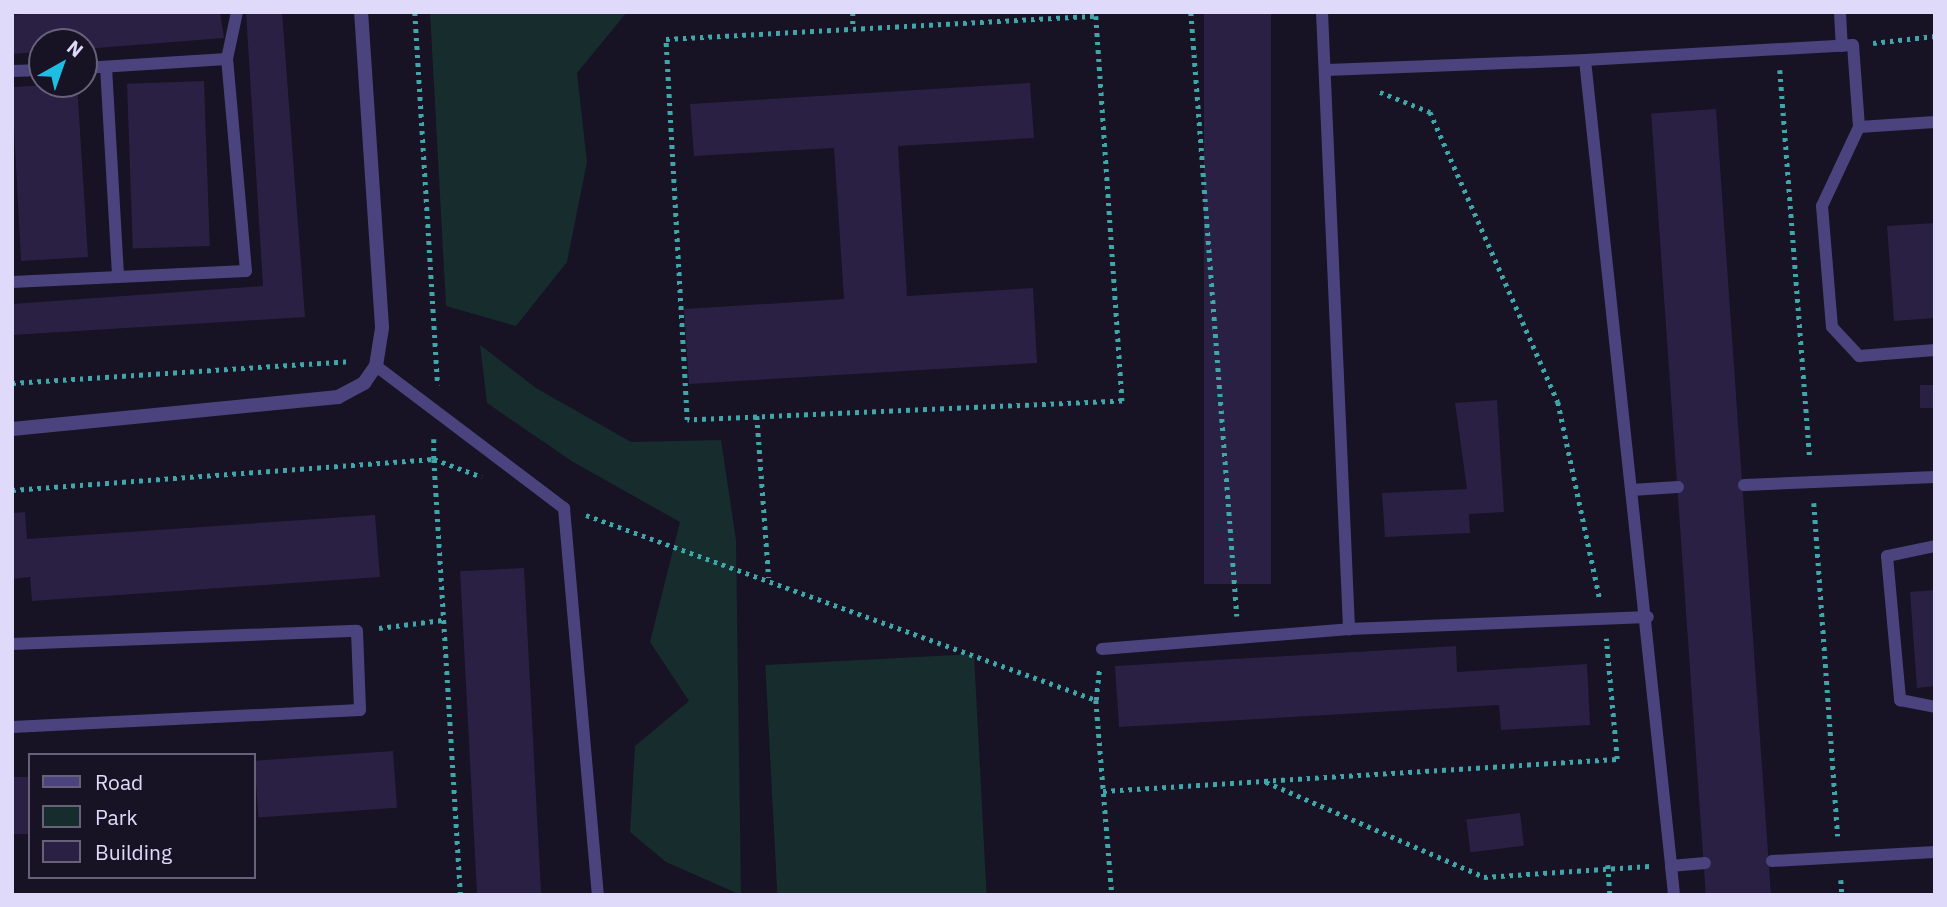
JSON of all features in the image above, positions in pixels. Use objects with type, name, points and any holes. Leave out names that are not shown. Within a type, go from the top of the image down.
[{"type":"street","points":[[12,429],[338,397],[363,383],[376,366],[382,327],[362,12]]},
{"type":"lane","points":[[12,282],[246,271],[227,59],[237,12]]},
{"type":"lane","points":[[1322,12],[1327,70],[1349,629]]},
{"type":"lane","points":[[1840,12],[1848,45],[1859,127],[1822,206],[1832,327],[1859,356],[1935,349]]},
{"type":"lane","points":[[1327,70],[1585,60],[1848,45]]},
{"type":"lane","points":[[98,67],[227,59]]},
{"type":"lane","points":[[1585,60],[1631,490],[1648,617],[1674,895]]},
{"type":"lane","points":[[106,67],[118,276]]},
{"type":"lane","points":[[1859,127],[1935,122]]},
{"type":"lane","points":[[376,366],[564,508],[598,895]]},
{"type":"lane","points":[[1744,485],[1935,477]]},
{"type":"lane","points":[[1631,490],[1678,487]]},
{"type":"lane","points":[[1935,546],[1887,556],[1900,700],[1935,706]]},
{"type":"lane","points":[[1102,649],[1349,629],[1648,617]]},
{"type":"lane","points":[[12,644],[357,631],[360,710],[12,727]]},
{"type":"lane","points":[[1772,860],[1935,852]]},
{"type":"lane","points":[[1671,866],[1705,863]]},
{"type":"path","points":[[415,12],[440,376],[434,410],[434,459],[461,895]]},
{"type":"path","points":[[853,12],[853,29]]},
{"type":"path","points":[[1191,12],[1238,638]]},
{"type":"path","points":[[1096,16],[1122,401],[687,420],[666,39],[853,29],[1096,16]]},
{"type":"path","points":[[1848,45],[1935,36]]},
{"type":"path","points":[[1103,791],[1617,759],[1604,617],[1558,402],[1430,112],[1366,86]]},
{"type":"path","points":[[12,383],[352,361],[376,366]]},
{"type":"path","points":[[427,374],[440,376]]},
{"type":"path","points":[[757,416],[769,578]]},
{"type":"path","points":[[12,491],[434,459],[486,478]]},
{"type":"path","points":[[564,508],[769,578],[1096,699],[1112,895]]},
{"type":"path","points":[[357,631],[443,620]]},
{"type":"path","points":[[1265,781],[1485,877],[1608,865],[1671,866]]},
{"type":"path","points":[[1608,865],[1611,895]]},
{"type":"green space","points":[[430,12],[627,12],[577,73],[587,162],[567,262],[516,326],[446,306]]},
{"type":"green space","points":[[480,345],[536,388],[631,442],[721,440],[736,540],[741,895],[666,862],[630,832],[635,746],[689,701],[650,642],[680,522],[573,462],[487,403]]},
{"type":"green space","points":[[974,654],[987,895],[777,895],[765,665]]},
{"type":"building","points":[[45,12],[220,12],[224,38],[98,48],[98,28],[28,28],[28,53],[12,54],[12,15]]},
{"type":"building","points":[[246,12],[282,12],[305,317],[12,335],[12,304],[263,286]]},
{"type":"building","points":[[1204,12],[1271,12],[1271,584],[1204,584]]},
{"type":"building","points":[[204,81],[210,246],[133,249],[127,84]]},
{"type":"building","points":[[1030,83],[1034,138],[898,146],[907,296],[1033,288],[1037,363],[689,384],[684,309],[844,299],[834,148],[694,156],[690,104]]},
{"type":"building","points":[[28,86],[28,98],[78,98],[88,257],[21,261],[12,87]]},
{"type":"building","points":[[1716,109],[1771,895],[1706,895],[1651,114]]},
{"type":"building","points":[[1935,223],[1935,318],[1894,321],[1887,226]]},
{"type":"building","points":[[1920,385],[1935,385],[1935,408],[1920,408]]},
{"type":"building","points":[[1497,400],[1504,512],[1469,514],[1470,533],[1385,537],[1382,493],[1467,489],[1455,403]]},
{"type":"building","points":[[25,512],[27,539],[375,515],[380,577],[32,601],[30,577],[12,579],[12,513]]},
{"type":"building","points":[[524,568],[541,895],[477,895],[460,571]]},
{"type":"building","points":[[1935,590],[1935,686],[1917,688],[1910,592]]},
{"type":"building","points":[[1456,646],[1457,672],[1587,664],[1590,725],[1501,730],[1499,705],[1119,727],[1115,666]]},
{"type":"building","points":[[393,751],[397,808],[258,818],[256,761]]},
{"type":"building","points":[[12,777],[28,777],[28,834],[12,834]]},
{"type":"building","points":[[1520,813],[1524,846],[1470,852],[1466,820]]}]
